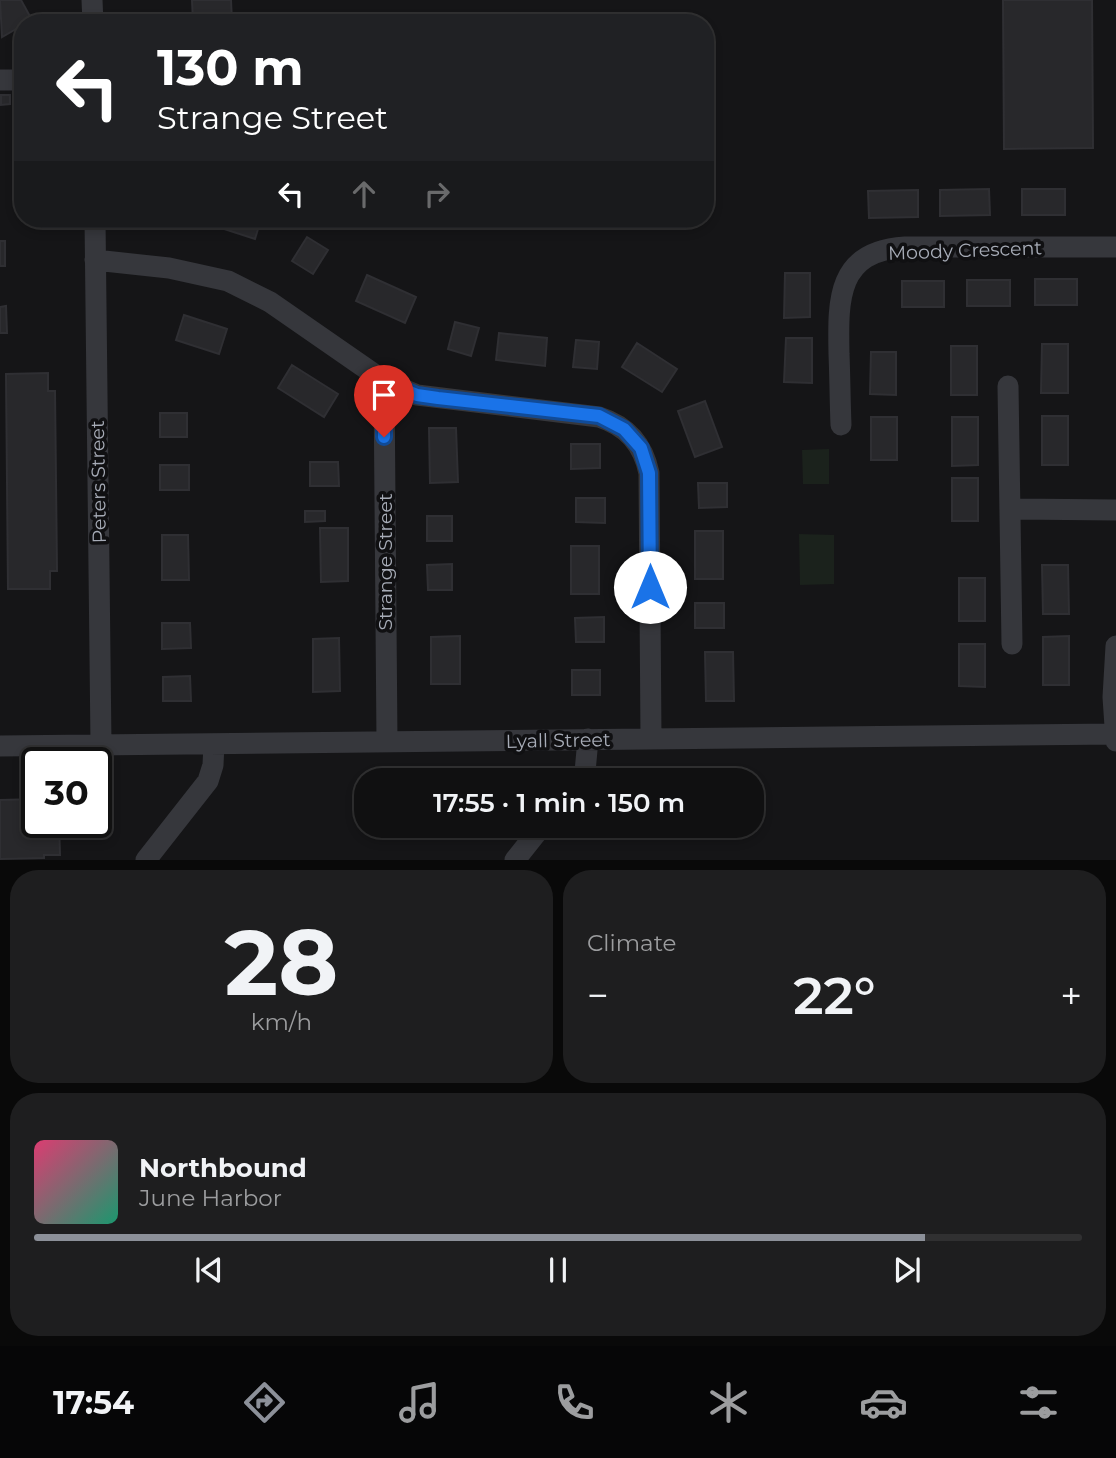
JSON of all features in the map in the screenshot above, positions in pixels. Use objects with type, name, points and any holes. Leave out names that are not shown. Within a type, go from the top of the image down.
[{"type":"street","name":"Peters Street","points":[[95,228],[101,744]]},
{"type":"street","name":"Moody Crescent","points":[[841,425],[838,303],[846,280],[872,255],[882,250],[905,247],[1116,247]]},
{"type":"street","points":[[95,260],[170,268],[228,281],[270,302],[384,381],[417,395],[599,416],[612,421],[634,438],[646,460],[650,486],[651,739]]},
{"type":"street","name":"Strange Street","points":[[384,381],[387,742]]},
{"type":"street","points":[[1008,386],[1012,644]]},
{"type":"street","points":[[1011,509],[1116,510]]},
{"type":"street","points":[[1116,646],[1113,697],[1116,741]]},
{"type":"street","name":"Lyall Street","points":[[0,746],[1116,734]]},
{"type":"street","points":[[585,768],[588,739]]},
{"type":"street","points":[[145,859],[208,781],[213,765],[214,744]]},
{"type":"street","points":[[515,859],[532,838]]},
{"type":"shaded area","points":[[829,449],[829,484],[803,484],[802,450]]},
{"type":"shaded area","points":[[799,534],[834,535],[834,584],[800,585]]},
{"type":"building","points":[[0,0],[21,0],[29,14],[14,14],[14,30],[2,37]]},
{"type":"building","points":[[192,0],[231,0],[232,14],[193,14]]},
{"type":"building","points":[[1003,0],[1092,0],[1093,148],[1004,149]]},
{"type":"building","points":[[1,95],[10,95],[10,104],[1,105]]},
{"type":"building","points":[[989,189],[990,215],[940,216],[940,190]]},
{"type":"building","points":[[1022,189],[1065,189],[1065,215],[1022,215]]},
{"type":"building","points":[[918,190],[918,217],[869,218],[868,191]]},
{"type":"building","points":[[221,228],[258,228],[255,239]]},
{"type":"building","points":[[307,237],[328,250],[313,274],[292,261]]},
{"type":"building","points":[[0,241],[5,241],[5,266],[0,266]]},
{"type":"building","points":[[785,273],[810,273],[810,317],[784,318]]},
{"type":"building","points":[[367,275],[416,297],[405,323],[356,301]]},
{"type":"building","points":[[1035,279],[1077,279],[1077,305],[1035,305]]},
{"type":"building","points":[[967,280],[1010,280],[1010,306],[967,306]]},
{"type":"building","points":[[902,281],[944,281],[944,307],[902,307]]},
{"type":"building","points":[[6,306],[7,333],[0,333],[0,307]]},
{"type":"building","points":[[184,315],[227,329],[219,354],[176,340]]},
{"type":"building","points":[[455,322],[479,328],[471,356],[448,349]]},
{"type":"building","points":[[499,333],[547,338],[545,366],[496,360]]},
{"type":"building","points":[[786,338],[812,338],[812,383],[784,382]]},
{"type":"building","points":[[576,340],[599,342],[597,369],[573,367]]},
{"type":"building","points":[[637,343],[677,369],[662,392],[622,367]]},
{"type":"building","points":[[1042,344],[1068,344],[1068,393],[1041,393]]},
{"type":"building","points":[[951,346],[977,346],[977,395],[951,395]]},
{"type":"building","points":[[871,352],[896,352],[896,395],[870,394]]},
{"type":"building","points":[[292,365],[338,394],[324,417],[278,388]]},
{"type":"building","points":[[48,373],[48,391],[55,391],[57,571],[50,571],[50,589],[8,589],[6,374]]},
{"type":"building","points":[[705,401],[722,447],[695,457],[678,411]]},
{"type":"building","points":[[160,413],[187,413],[187,437],[160,437]]},
{"type":"building","points":[[1042,416],[1068,416],[1068,465],[1042,465]]},
{"type":"building","points":[[871,417],[897,417],[897,460],[871,460]]},
{"type":"building","points":[[952,417],[978,417],[978,465],[952,466]]},
{"type":"building","points":[[429,428],[456,428],[458,482],[430,483]]},
{"type":"building","points":[[571,444],[600,444],[600,468],[571,469]]},
{"type":"building","points":[[310,462],[338,462],[339,486],[310,486]]},
{"type":"building","points":[[160,465],[189,465],[189,490],[160,490]]},
{"type":"building","points":[[952,478],[978,478],[978,521],[952,521]]},
{"type":"building","points":[[698,483],[727,483],[727,507],[699,508]]},
{"type":"building","points":[[576,498],[605,498],[605,523],[576,522]]},
{"type":"building","points":[[305,511],[325,511],[325,521],[305,522]]},
{"type":"building","points":[[427,516],[452,516],[452,541],[427,541]]},
{"type":"building","points":[[320,528],[348,528],[348,581],[321,582]]},
{"type":"building","points":[[695,531],[723,531],[723,579],[695,579]]},
{"type":"building","points":[[162,535],[188,535],[189,580],[162,580]]},
{"type":"building","points":[[571,546],[599,546],[599,594],[571,594]]},
{"type":"building","points":[[452,564],[452,590],[428,590],[427,565]]},
{"type":"building","points":[[1042,565],[1068,565],[1069,614],[1043,614]]},
{"type":"building","points":[[959,578],[985,578],[985,621],[959,621]]},
{"type":"building","points":[[695,603],[724,603],[724,628],[695,628]]},
{"type":"building","points":[[604,617],[604,642],[576,642],[575,618]]},
{"type":"building","points":[[162,623],[190,623],[191,648],[162,649]]},
{"type":"building","points":[[460,636],[460,684],[431,684],[431,637]]},
{"type":"building","points":[[1069,636],[1069,685],[1043,685],[1043,637]]},
{"type":"building","points":[[339,638],[340,691],[313,692],[313,639]]},
{"type":"building","points":[[959,644],[985,644],[985,687],[959,686]]},
{"type":"building","points":[[705,652],[733,652],[734,701],[706,701]]},
{"type":"building","points":[[572,670],[600,670],[600,695],[572,695]]},
{"type":"building","points":[[190,676],[191,701],[163,701],[163,677]]},
{"type":"building","points":[[21,799],[21,838],[59,838],[60,855],[0,859],[0,800]]},
{"type":"route","points":[[384,437],[384,381],[417,395],[585,414],[612,421],[634,438],[641,448],[649,473],[650,587]]}]
